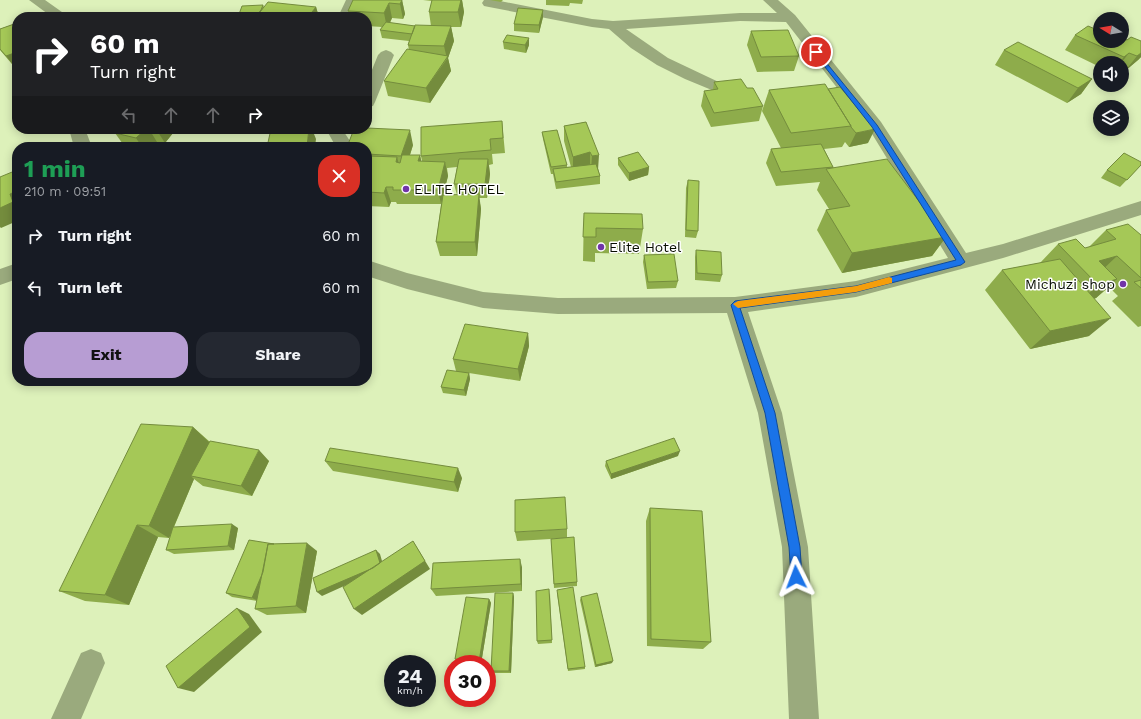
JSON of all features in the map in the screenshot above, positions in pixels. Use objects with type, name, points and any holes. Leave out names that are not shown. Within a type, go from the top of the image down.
[{"type":"street","points":[[36,0],[54,12]]},
{"type":"street","points":[[347,12],[353,0]]},
{"type":"street","points":[[770,0],[790,18],[875,126],[961,262]]},
{"type":"street","points":[[490,3],[592,23],[613,25],[740,17],[790,18]]},
{"type":"street","points":[[613,25],[645,50],[692,77],[718,88]]},
{"type":"street","points":[[372,90],[386,55]]},
{"type":"street","points":[[339,134],[348,142]]},
{"type":"street","points":[[372,270],[407,281],[483,300],[558,306],[735,305],[856,289],[1010,249],[1141,208]]},
{"type":"street","points":[[0,277],[12,273]]},
{"type":"street","points":[[735,305],[770,413],[795,547],[804,719]]},
{"type":"street","points":[[66,719],[91,663]]},
{"type":"building","points":[[353,0],[402,0],[400,4],[389,3],[384,13],[348,11]]},
{"type":"building","points":[[432,0],[461,0],[458,12],[429,12]]},
{"type":"building","points":[[268,2],[316,7],[312,12],[260,12]]},
{"type":"building","points":[[263,5],[259,12],[240,12],[242,6]]},
{"type":"building","points":[[518,8],[543,10],[539,25],[514,24]]},
{"type":"building","points":[[386,22],[415,26],[412,34],[380,30]]},
{"type":"building","points":[[12,25],[12,54],[6,56],[0,49],[0,29]]},
{"type":"building","points":[[415,25],[451,26],[444,46],[408,45]]},
{"type":"building","points":[[1088,26],[1093,28],[1093,43],[1075,35]]},
{"type":"building","points":[[788,30],[799,56],[761,57],[751,31]]},
{"type":"building","points":[[507,35],[529,38],[525,45],[503,42]]},
{"type":"building","points":[[1131,37],[1141,41],[1141,53],[1137,56],[1129,53],[1125,56],[1122,56],[1104,48],[1129,48],[1129,38]]},
{"type":"building","points":[[1018,42],[1092,79],[1078,88],[1004,50]]},
{"type":"building","points":[[407,49],[448,56],[426,88],[384,81]]},
{"type":"building","points":[[741,79],[747,88],[753,88],[763,106],[714,113],[704,91],[718,89],[714,82]]},
{"type":"building","points":[[825,84],[851,126],[791,133],[769,90]]},
{"type":"building","points":[[840,87],[875,129],[856,133],[851,127],[828,89]]},
{"type":"building","points":[[502,121],[503,138],[490,139],[491,150],[421,156],[421,127]]},
{"type":"building","points":[[586,122],[599,155],[592,156],[590,152],[573,157],[564,126]]},
{"type":"building","points":[[372,128],[410,130],[401,156],[372,154],[372,142],[349,142],[352,134],[372,134]]},
{"type":"building","points":[[557,130],[567,165],[551,167],[542,132]]},
{"type":"building","points":[[119,134],[140,134],[136,138]]},
{"type":"building","points":[[270,134],[308,134],[307,142],[268,142]]},
{"type":"building","points":[[821,144],[833,167],[781,172],[771,149]]},
{"type":"building","points":[[638,152],[649,167],[629,173],[618,158]]},
{"type":"building","points":[[1124,153],[1141,162],[1141,165],[1127,180],[1107,170]]},
{"type":"building","points":[[402,155],[420,155],[418,161],[445,162],[438,190],[393,190],[393,187],[386,187],[384,193],[372,192],[372,156],[397,157],[396,162],[400,163]]},
{"type":"building","points":[[459,159],[488,159],[485,184],[454,184]]},
{"type":"building","points":[[887,159],[946,237],[852,253],[826,210],[850,206],[826,169]]},
{"type":"building","points":[[596,164],[600,176],[556,182],[553,169]]},
{"type":"building","points":[[12,172],[12,193],[10,194],[12,202],[0,208],[0,177]]},
{"type":"building","points":[[688,180],[699,181],[698,231],[686,230]]},
{"type":"building","points":[[479,194],[475,242],[436,242],[443,195]]},
{"type":"building","points":[[584,213],[642,214],[643,229],[596,228],[596,237],[583,237]]},
{"type":"building","points":[[1128,224],[1141,235],[1141,278],[1117,256],[1099,261],[1117,279],[1098,285],[1058,244],[1076,239],[1085,248],[1116,239],[1106,230]]},
{"type":"building","points":[[696,250],[721,252],[722,275],[697,273]]},
{"type":"building","points":[[674,254],[678,281],[648,282],[644,255]]},
{"type":"building","points":[[1060,259],[1111,318],[1050,331],[1002,270]]},
{"type":"building","points":[[1141,280],[1141,288],[1134,282]]},
{"type":"building","points":[[465,324],[528,333],[518,369],[453,359]]},
{"type":"building","points":[[447,370],[469,373],[464,390],[441,387]]},
{"type":"building","points":[[141,424],[193,427],[149,526],[137,525],[105,595],[59,591]]},
{"type":"building","points":[[674,438],[680,451],[611,474],[606,461]]},
{"type":"building","points":[[210,441],[259,450],[241,486],[191,476]]},
{"type":"building","points":[[330,448],[458,468],[454,482],[325,461]]},
{"type":"building","points":[[565,497],[567,529],[515,532],[515,500]]},
{"type":"building","points":[[650,508],[702,511],[711,642],[651,639]]},
{"type":"building","points":[[232,524],[228,546],[166,550],[173,527]]},
{"type":"building","points":[[574,537],[577,582],[554,584],[551,539]]},
{"type":"building","points":[[249,540],[274,544],[268,544],[263,572],[252,598],[226,593]]},
{"type":"building","points":[[413,541],[425,561],[354,609],[343,587]]},
{"type":"building","points":[[307,543],[296,606],[255,609],[268,544]]},
{"type":"building","points":[[376,550],[380,563],[373,568],[317,592],[313,578]]},
{"type":"building","points":[[520,559],[521,584],[431,589],[433,563]]},
{"type":"building","points":[[573,587],[585,667],[568,669],[557,590]]},
{"type":"building","points":[[549,589],[552,640],[537,641],[536,591]]},
{"type":"building","points":[[495,593],[513,593],[509,671],[496,671],[496,655],[492,655]]},
{"type":"building","points":[[597,593],[613,661],[596,665],[581,597]]},
{"type":"building","points":[[466,597],[489,599],[480,655],[456,655]]},
{"type":"building","points":[[237,608],[250,627],[178,688],[166,666]]},
{"type":"slow traffic","points":[[738,304],[856,289],[889,280]]},
{"type":"place","name":"ELITE HOTEL","points":[[406,189]]},
{"type":"place","name":"Elite Hotel","points":[[601,247]]},
{"type":"place","name":"Michuzi shop","points":[[1123,284]]},
{"type":"route","points":[[796,577],[795,547],[770,413],[735,305],[856,289],[961,262],[875,126],[816,52]]}]
